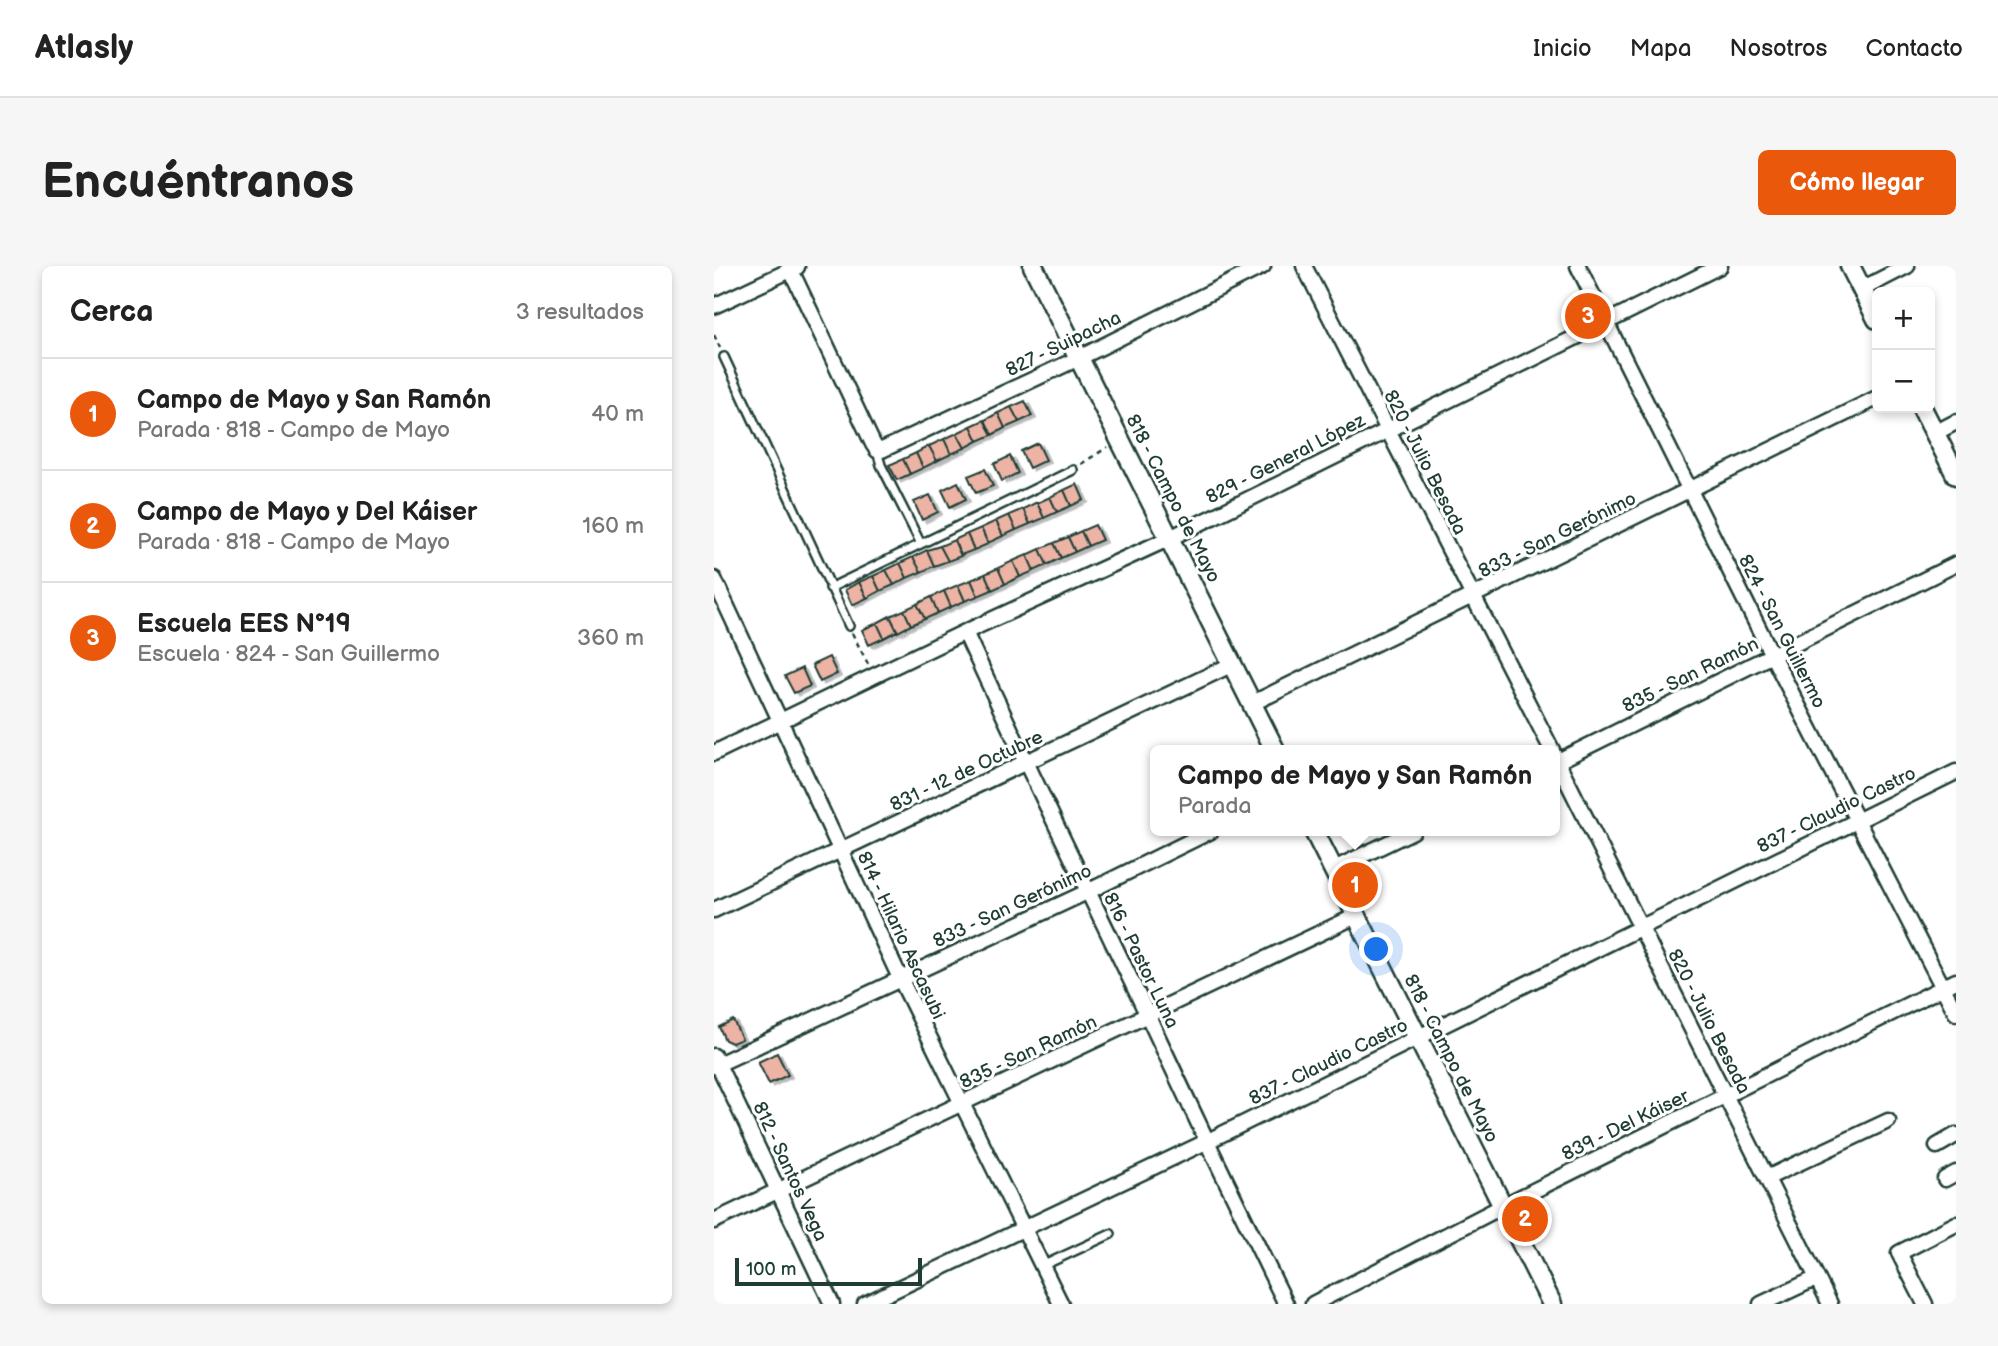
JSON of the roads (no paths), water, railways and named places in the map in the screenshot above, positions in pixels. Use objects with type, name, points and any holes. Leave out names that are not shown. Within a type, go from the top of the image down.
[{"type":"street","name":"818 - Campo de Mayo","points":[[1033,266],[1273,745]]},
{"type":"street","name":"827 - Suipacha","points":[[877,450],[1079,358],[1263,266]]},
{"type":"street","name":"820 - Julio Besada","points":[[1304,266],[1549,745]]},
{"type":"street","name":"824 - San Guillermo","points":[[1578,266],[1858,821],[1950,984],[1956,1013]]},
{"type":"street","name":"829 - General López","points":[[714,753],[965,632],[1170,538],[1720,266]]},
{"type":"street","points":[[1850,266],[1872,309]]},
{"type":"street","points":[[1862,289],[1907,266]]},
{"type":"street","points":[[714,306],[793,267],[877,450]]},
{"type":"street","name":"833 - San Gerónimo","points":[[1253,703],[1872,400]]},
{"type":"street","points":[[1925,413],[1956,475]]},
{"type":"street","points":[[1935,433],[1956,422]]},
{"type":"street","name":"835 - San Ramón","points":[[1560,755],[1772,655],[1956,564]]},
{"type":"street","name":"814 - Hilario Ascasubi","points":[[714,579],[900,978],[1061,1304]]},
{"type":"street","name":"816 - Pastor Luna","points":[[965,632],[1025,764],[1286,1304]]},
{"type":"street","name":"831 - 12 de Octubre","points":[[714,910],[1233,664]]},
{"type":"street","name":"820 - Julio Besada","points":[[1560,767],[1830,1304]]},
{"type":"street","name":"837 - Claudio Castro","points":[[865,1304],[1206,1142],[1956,772]]},
{"type":"street","name":"833 - San Gerónimo","points":[[715,1062],[1087,892],[1201,836]]},
{"type":"street","name":"818 - Campo de Mayo","points":[[1317,836],[1552,1304]]},
{"type":"street","points":[[1334,869],[1403,836]]},
{"type":"street","name":"835 - San Ramón","points":[[714,1221],[1358,915]]},
{"type":"street","name":"839 - Del Káiser","points":[[1312,1304],[1950,984]]},
{"type":"street","name":"812 - Santos Vega","points":[[715,1062],[832,1304]]},
{"type":"street","points":[[1767,1178],[1888,1121]]},
{"type":"street","points":[[1937,1146],[1956,1135]]},
{"type":"street","points":[[1925,1304],[1899,1253],[1956,1224]]},
{"type":"street","points":[[1761,1304],[1817,1278]]},
{"type":"lane","points":[[724,357],[849,626]]},
{"type":"lane","points":[[877,450],[881,465],[920,542]]},
{"type":"lane","points":[[830,588],[1073,470]]},
{"type":"lane","points":[[1042,1266],[1111,1234]]},
{"type":"place","name":"Escuela EES N°19","points":[[1588,316]]},
{"type":"place","name":"Campo de Mayo y San Ramón","points":[[1355,885]]},
{"type":"place","name":"Campo de Mayo y Del Káiser","points":[[1525,1219]]}]
